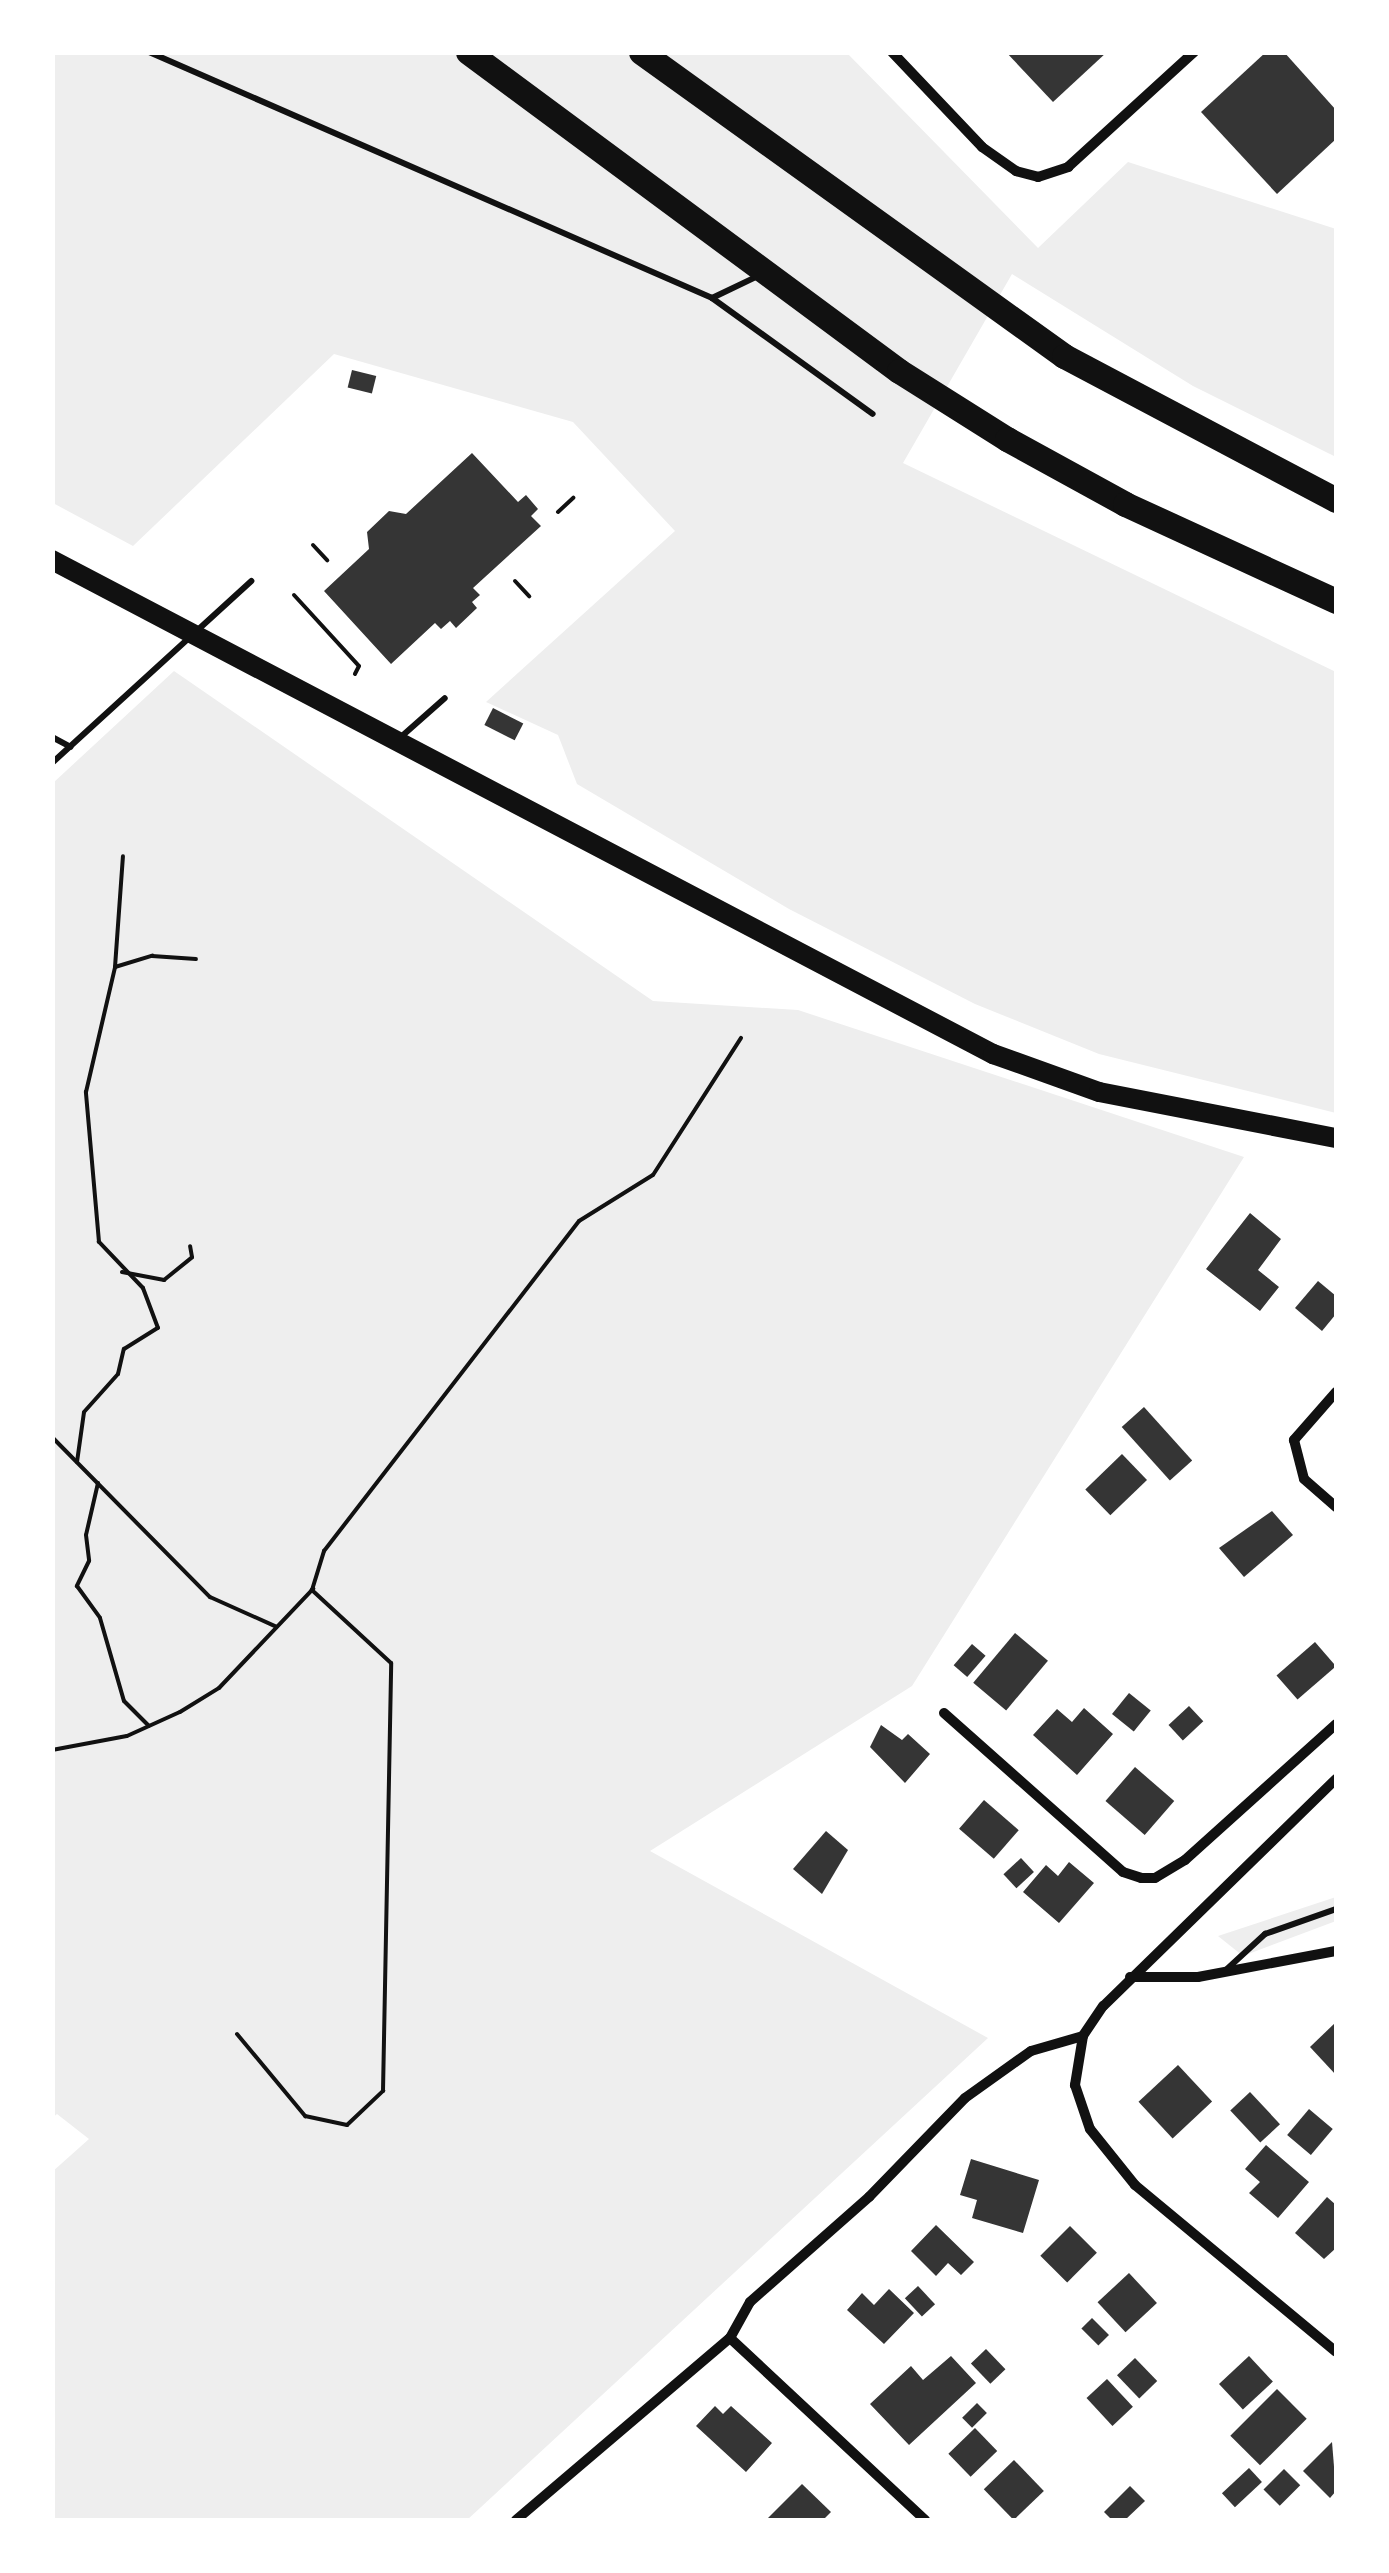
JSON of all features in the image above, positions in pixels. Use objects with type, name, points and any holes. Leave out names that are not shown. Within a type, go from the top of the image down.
[{"type":"highway","points":[[468,52],[900,371],[1007,439],[1125,504],[1336,601]]},
{"type":"highway","points":[[641,52],[1064,356],[1336,500]]},
{"type":"main road","points":[[52,560],[993,1054],[1099,1092],[1336,1138]]},
{"type":"street","points":[[892,52],[982,147],[1016,171],[1038,177],[1068,167],[1194,52]]},
{"type":"street","points":[[1336,1392],[1302,1426],[1294,1453],[1304,1480],[1336,1507]]},
{"type":"street","points":[[944,1714],[1123,1872],[1155,1878],[1185,1860],[1336,1724]]},
{"type":"street","points":[[1336,1779],[1130,1977],[1083,2036],[1075,2085],[1102,2148],[1135,2185],[1336,2352]]},
{"type":"street","points":[[1130,1977],[1158,1981],[1336,1951]]},
{"type":"street","points":[[516,2520],[730,2338],[750,2302],[868,2197],[965,2098],[1031,2050],[1083,2036]]},
{"type":"street","points":[[730,2338],[926,2520]]},
{"type":"lane","points":[[149,52],[712,298],[872,414]]},
{"type":"lane","points":[[712,298],[765,272]]},
{"type":"lane","points":[[52,763],[252,580]]},
{"type":"lane","points":[[397,740],[445,698]]},
{"type":"lane","points":[[52,737],[71,746]]},
{"type":"lane","points":[[1226,1971],[1265,1934],[1336,1910]]},
{"type":"path","points":[[558,512],[573,498]]},
{"type":"path","points":[[313,544],[327,560]]},
{"type":"path","points":[[515,581],[529,596]]},
{"type":"path","points":[[294,595],[360,666],[355,674]]},
{"type":"path","points":[[77,1462],[84,1412],[118,1374],[124,1349],[158,1328],[143,1288],[122,1272],[100,1242],[86,1092],[115,966],[123,856]]},
{"type":"path","points":[[115,966],[152,956],[196,958]]},
{"type":"path","points":[[52,1750],[148,1726],[218,1688],[278,1627],[313,1589],[324,1551],[433,1404],[580,1221],[653,1175],[741,1038]]},
{"type":"path","points":[[122,1272],[164,1280],[192,1256],[190,1246]]},
{"type":"path","points":[[52,1437],[210,1597],[278,1627]]},
{"type":"path","points":[[98,1483],[86,1536],[89,1561],[77,1586],[100,1618],[124,1701],[148,1726]]},
{"type":"path","points":[[237,2034],[304,2116],[346,2125],[383,2091],[391,1663],[313,1589]]},
{"type":"shaded area","points":[[52,53],[847,53],[1038,248],[1128,162],[1336,229],[1336,457],[1193,386],[1012,274],[903,463],[1336,672],[1336,1113],[1099,1054],[975,1004],[789,909],[577,784],[558,735],[486,702],[675,531],[573,422],[334,354],[133,546],[53,503]]},
{"type":"shaded area","points":[[174,671],[653,1001],[798,1010],[1244,1157],[912,1686],[650,1851],[988,2038],[467,2520],[53,2520],[52,2172],[89,2139],[57,2114],[52,2118],[53,783]]},
{"type":"shaded area","points":[[1336,1897],[1336,1921],[1243,1956],[1218,1936]]},
{"type":"building","points":[[1006,52],[1107,52],[1053,102]]},
{"type":"building","points":[[1266,52],[1284,52],[1336,110],[1336,139],[1277,194],[1201,112]]},
{"type":"building","points":[[352,370],[376,376],[372,394],[348,387]]},
{"type":"building","points":[[472,453],[518,502],[526,495],[538,509],[531,516],[541,526],[473,588],[480,595],[472,602],[477,608],[456,628],[450,621],[441,629],[435,623],[391,664],[324,591],[369,549],[367,532],[389,511],[406,514]]},
{"type":"building","points":[[493,708],[523,723],[515,740],[484,725]]},
{"type":"building","points":[[1250,1213],[1281,1239],[1258,1270],[1279,1287],[1260,1311],[1206,1269]]},
{"type":"building","points":[[1318,1281],[1336,1296],[1336,1314],[1322,1331],[1295,1308]]},
{"type":"building","points":[[1144,1407],[1192,1461],[1170,1481],[1122,1427]]},
{"type":"building","points":[[1122,1454],[1147,1480],[1110,1515],[1085,1489]]},
{"type":"building","points":[[1272,1511],[1293,1535],[1244,1577],[1219,1548]]},
{"type":"building","points":[[1015,1633],[1048,1661],[1006,1710],[973,1683]]},
{"type":"building","points":[[1315,1642],[1336,1666],[1298,1700],[1277,1675]]},
{"type":"building","points":[[972,1644],[986,1656],[967,1677],[954,1665]]},
{"type":"building","points":[[1129,1693],[1151,1711],[1134,1732],[1112,1714]]},
{"type":"building","points":[[1189,1706],[1203,1721],[1183,1740],[1169,1725]]},
{"type":"building","points":[[1084,1708],[1113,1734],[1077,1775],[1033,1735],[1057,1709],[1072,1722]]},
{"type":"building","points":[[881,1725],[902,1740],[908,1734],[930,1754],[905,1783],[870,1747]]},
{"type":"building","points":[[1135,1767],[1174,1801],[1145,1835],[1105,1801]]},
{"type":"building","points":[[984,1800],[1019,1830],[994,1859],[959,1829]]},
{"type":"building","points":[[826,1831],[848,1850],[822,1894],[793,1869]]},
{"type":"building","points":[[1021,1858],[1034,1872],[1016,1888],[1003,1874]]},
{"type":"building","points":[[1069,1862],[1094,1883],[1059,1923],[1023,1892],[1046,1865],[1058,1876]]},
{"type":"building","points":[[1336,2022],[1336,2075],[1310,2047]]},
{"type":"building","points":[[1178,2065],[1212,2102],[1173,2138],[1139,2102]]},
{"type":"building","points":[[1250,2092],[1280,2124],[1260,2143],[1230,2110]]},
{"type":"building","points":[[1309,2109],[1333,2129],[1311,2155],[1287,2135]]},
{"type":"building","points":[[1266,2145],[1309,2182],[1278,2218],[1249,2193],[1260,2182],[1245,2169]]},
{"type":"building","points":[[971,2159],[1039,2180],[1023,2233],[972,2218],[977,2200],[960,2195]]},
{"type":"building","points":[[1327,2197],[1336,2205],[1336,2248],[1324,2259],[1295,2233]]},
{"type":"building","points":[[936,2225],[974,2262],[961,2275],[948,2263],[936,2276],[911,2251]]},
{"type":"building","points":[[1070,2226],[1097,2253],[1067,2283],[1040,2256]]},
{"type":"building","points":[[1129,2273],[1157,2303],[1126,2332],[1098,2302]]},
{"type":"building","points":[[918,2286],[935,2304],[922,2317],[905,2298]]},
{"type":"building","points":[[889,2289],[914,2313],[884,2344],[847,2310],[862,2293],[874,2305]]},
{"type":"building","points":[[1092,2318],[1109,2335],[1098,2346],[1081,2329]]},
{"type":"building","points":[[986,2349],[1005,2369],[990,2384],[971,2364]]},
{"type":"building","points":[[951,2356],[976,2383],[909,2445],[870,2404],[911,2366],[923,2380]]},
{"type":"building","points":[[1249,2356],[1273,2382],[1243,2410],[1219,2384]]},
{"type":"building","points":[[1135,2358],[1157,2381],[1139,2398],[1117,2375]]},
{"type":"building","points":[[1107,2379],[1133,2407],[1112,2426],[1087,2398]]},
{"type":"building","points":[[1277,2389],[1307,2419],[1260,2465],[1230,2436]]},
{"type":"building","points":[[977,2403],[987,2413],[972,2428],[962,2418]]},
{"type":"building","points":[[715,2406],[723,2414],[731,2406],[772,2443],[746,2472],[696,2426]]},
{"type":"building","points":[[975,2428],[997,2451],[971,2477],[948,2454]]},
{"type":"building","points":[[1332,2442],[1336,2491],[1330,2498],[1303,2471]]},
{"type":"building","points":[[1014,2460],[1044,2491],[1014,2520],[984,2489]]},
{"type":"building","points":[[1249,2468],[1262,2482],[1235,2507],[1222,2493]]},
{"type":"building","points":[[1284,2469],[1300,2485],[1280,2506],[1263,2490]]},
{"type":"building","points":[[802,2484],[831,2512],[823,2520],[766,2520]]},
{"type":"building","points":[[1130,2486],[1145,2501],[1125,2520],[1112,2520],[1104,2512]]}]
